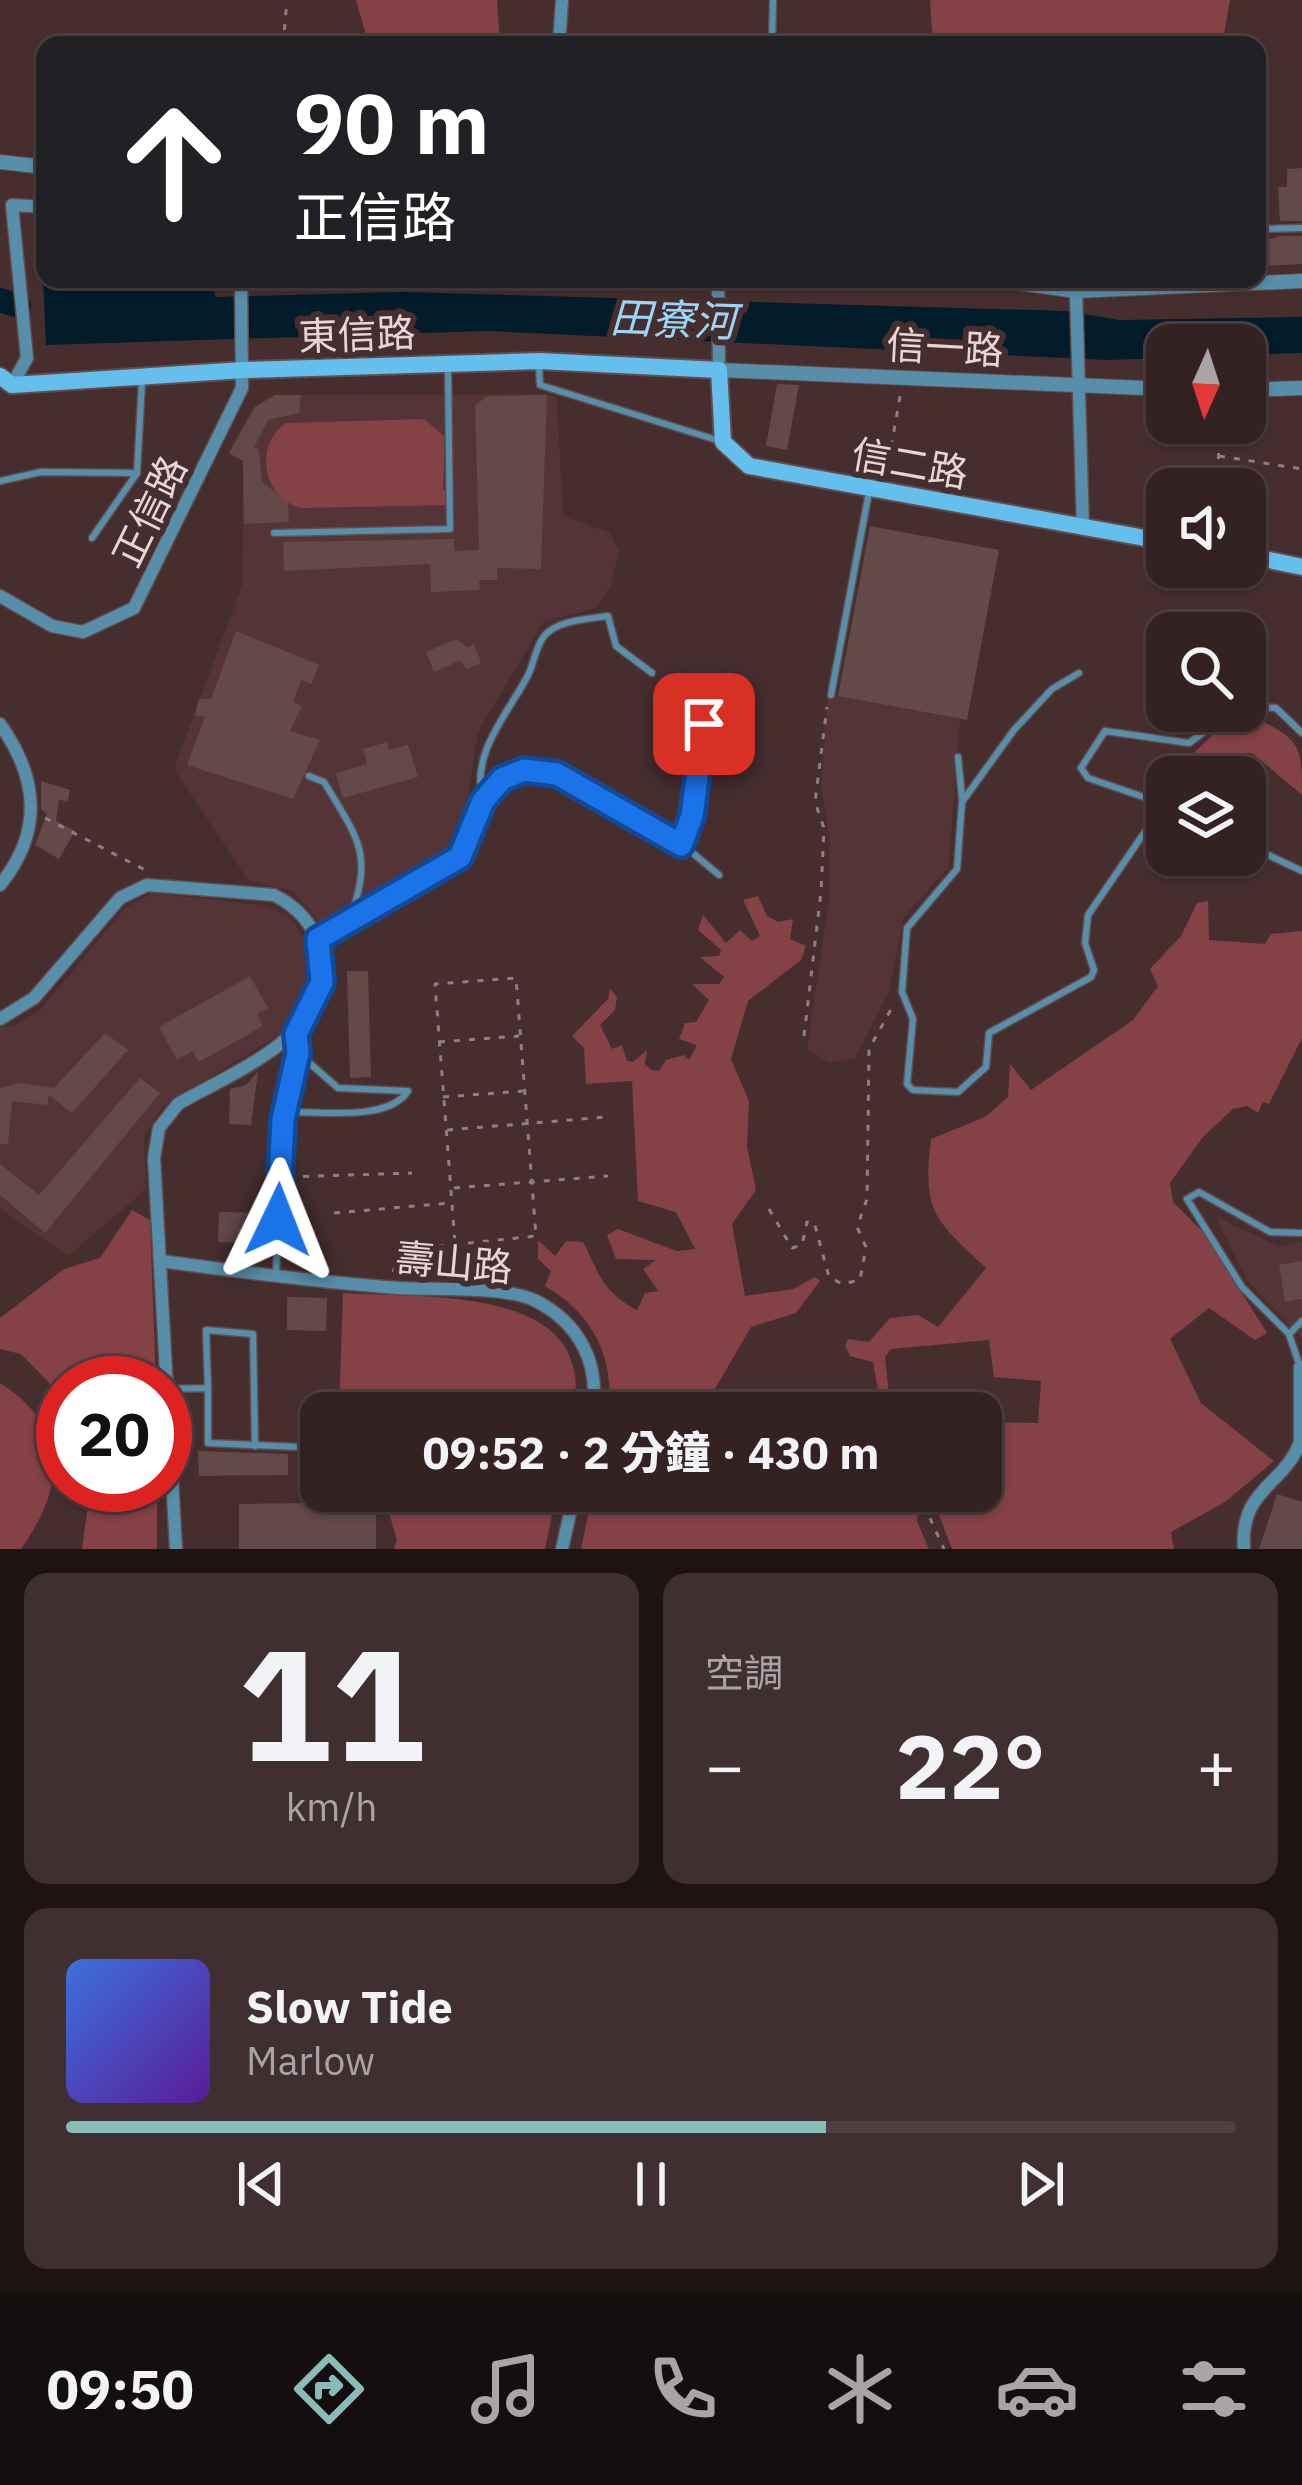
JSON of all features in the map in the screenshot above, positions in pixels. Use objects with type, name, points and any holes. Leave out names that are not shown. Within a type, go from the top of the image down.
[{"type":"main road","name":"東信路","points":[[4,386],[244,370],[539,361],[719,370]]},
{"type":"main road","points":[[719,370],[723,442]]},
{"type":"main road","name":"信二路","points":[[723,442],[737,460],[760,470],[1146,539]]},
{"type":"main road","points":[[1266,560],[1302,568]]},
{"type":"street","points":[[560,36],[562,0]]},
{"type":"street","points":[[0,162],[36,165]]},
{"type":"street","points":[[4,386],[27,358],[12,205],[36,206]]},
{"type":"street","points":[[1266,283],[1302,281]]},
{"type":"street","points":[[240,288],[244,370]]},
{"type":"street","points":[[718,288],[719,370]]},
{"type":"street","points":[[1054,288],[1144,288]]},
{"type":"street","points":[[1076,291],[1083,529]]},
{"type":"street","name":"正信路","points":[[0,596],[52,626],[82,632],[134,608],[242,388],[244,370]]},
{"type":"street","name":"信一路","points":[[719,370],[1146,389]]},
{"type":"street","points":[[1266,389],[1302,388]]},
{"type":"street","points":[[0,724],[26,768],[32,812],[20,856],[0,885]]},
{"type":"street","points":[[0,1019],[34,998],[120,898],[147,885],[274,895],[291,903],[318,939],[322,982],[296,1034],[163,1119],[154,1158],[168,1356]]},
{"type":"street","name":"壽山路","points":[[161,1262],[393,1288],[524,1296],[550,1309],[585,1347],[593,1373],[593,1392]]},
{"type":"street","points":[[1244,1549],[1245,1520],[1259,1490],[1300,1442],[1301,1367]]},
{"type":"street","points":[[175,1512],[176,1549]]},
{"type":"street","points":[[562,1549],[570,1512]]},
{"type":"lane","points":[[772,36],[773,0]]},
{"type":"lane","points":[[1266,230],[1302,228]]},
{"type":"lane","points":[[1072,288],[1082,288]]},
{"type":"lane","points":[[539,361],[540,386],[723,442]]},
{"type":"lane","points":[[274,533],[450,529],[448,364]]},
{"type":"lane","points":[[92,538],[137,473],[142,377]]},
{"type":"lane","points":[[0,482],[41,472],[137,473]]},
{"type":"lane","points":[[828,694],[876,491]]},
{"type":"lane","points":[[483,801],[482,766],[491,736],[526,679],[546,633],[565,623],[608,616],[616,646],[652,673]]},
{"type":"lane","points":[[962,802],[1014,730],[1052,688],[1079,673]]},
{"type":"lane","points":[[1266,708],[1276,708],[1302,733]]},
{"type":"lane","points":[[681,845],[692,816],[704,724]]},
{"type":"lane","points":[[1146,798],[1088,778],[1081,768],[1090,748],[1105,731],[1189,743],[1204,732]]},
{"type":"lane","points":[[958,757],[962,802],[957,869],[907,928],[902,992],[913,1019],[908,1084],[918,1093],[958,1092],[986,1067],[989,1033],[1091,977],[1094,970],[1084,943],[1088,915],[1146,832]]},
{"type":"lane","points":[[318,939],[385,896],[460,857],[483,801],[510,775],[548,771],[681,845],[719,875]]},
{"type":"lane","points":[[309,776],[324,782],[365,863],[365,879],[347,924]]},
{"type":"lane","points":[[1266,854],[1302,872]]},
{"type":"lane","points":[[276,1277],[280,1178],[298,1053],[296,1034]]},
{"type":"lane","points":[[286,1112],[373,1110],[400,1102],[408,1091],[338,1088],[298,1053]]},
{"type":"lane","points":[[1301,1367],[1288,1334],[1242,1287],[1210,1228],[1187,1199],[1199,1192],[1270,1232],[1302,1233]]},
{"type":"lane","points":[[1288,1334],[1302,1322]]},
{"type":"lane","points":[[255,1446],[253,1334],[206,1330],[208,1443],[255,1446],[300,1447]]},
{"type":"lane","points":[[192,1388],[208,1388]]},
{"type":"path","points":[[284,36],[286,0]]},
{"type":"path","points":[[876,491],[904,378]]},
{"type":"path","points":[[1219,444],[1219,468]]},
{"type":"path","points":[[1219,456],[1302,469]]},
{"type":"path","points":[[804,1036],[821,892],[824,828],[815,802],[828,694]]},
{"type":"path","points":[[32,812],[146,867],[147,885]]},
{"type":"path","points":[[393,1288],[393,1263],[402,1250],[536,1236],[516,978],[435,984],[455,1243]]},
{"type":"path","points":[[769,1209],[792,1248],[802,1245],[807,1222],[814,1222],[829,1277],[842,1284],[860,1280],[866,1247],[857,1227],[867,1199],[869,1049],[902,992]]},
{"type":"path","points":[[439,1042],[521,1036]]},
{"type":"path","points":[[443,1097],[525,1091]]},
{"type":"path","points":[[446,1130],[607,1117]]},
{"type":"path","points":[[280,1178],[412,1173]]},
{"type":"path","points":[[451,1188],[608,1176]]},
{"type":"path","points":[[334,1213],[452,1203]]},
{"type":"path","points":[[933,1512],[930,1518],[944,1549]]},
{"type":"shaded area","points":[[356,0],[497,0],[499,36],[366,36]]},
{"type":"shaded area","points":[[930,0],[1230,0],[1224,36],[932,36]]},
{"type":"shaded area","points":[[547,394],[557,398],[563,516],[609,532],[619,551],[611,585],[597,608],[544,621],[478,732],[465,813],[447,848],[321,923],[292,891],[248,880],[174,769],[242,586],[243,461],[228,453],[254,406],[275,395]]},
{"type":"shaded area","points":[[424,419],[445,437],[443,490],[453,490],[453,505],[302,508],[289,503],[271,483],[266,457],[269,444],[286,423]]},
{"type":"shaded area","points":[[828,694],[960,719],[949,867],[904,916],[889,991],[855,1058],[829,1063],[807,1049],[829,898],[830,843],[821,785]]},
{"type":"shaded area","points":[[1266,723],[1296,746],[1302,795],[1266,765],[1266,756],[1193,754],[1215,732],[1266,732]]},
{"type":"shaded area","points":[[152,893],[263,905],[288,915],[312,949],[309,992],[292,1027],[163,1106],[144,1136],[146,1189],[68,1256],[0,1208],[0,1027],[13,1026],[39,1011],[125,908]]},
{"type":"shaded area","points":[[758,896],[767,916],[778,922],[793,919],[790,939],[806,946],[801,960],[748,1001],[731,1059],[749,1101],[747,1147],[756,1190],[732,1224],[745,1296],[793,1289],[815,1277],[820,1281],[796,1313],[751,1327],[713,1392],[610,1392],[604,1356],[588,1324],[545,1286],[551,1271],[538,1259],[538,1240],[555,1256],[566,1241],[583,1242],[609,1289],[637,1310],[645,1293],[658,1291],[643,1269],[656,1260],[616,1259],[607,1235],[618,1229],[677,1251],[695,1249],[676,1212],[638,1201],[632,1081],[586,1084],[584,1048],[572,1036],[608,999],[610,989],[617,997],[615,1010],[600,1025],[612,1049],[622,1045],[627,1061],[633,1062],[647,1050],[645,1064],[651,1070],[659,1071],[666,1060],[684,1055],[689,1060],[697,1045],[679,1039],[685,1023],[696,1022],[709,1000],[692,984],[719,984],[724,977],[700,957],[719,956],[721,950],[698,930],[703,915],[726,943],[740,930],[752,941],[760,936],[743,900]]},
{"type":"shaded area","points":[[1208,901],[1209,940],[1265,944],[1271,934],[1302,931],[1302,1038],[1269,1104],[1263,1102],[1258,1113],[1247,1106],[1233,1109],[1203,1137],[1170,1183],[1173,1202],[1205,1234],[1267,1333],[1255,1340],[1209,1308],[1170,1339],[1201,1403],[1274,1461],[1225,1502],[1171,1532],[1174,1549],[952,1549],[939,1515],[1002,1512],[1002,1422],[1038,1423],[1041,1381],[994,1377],[989,1340],[891,1349],[885,1357],[889,1392],[878,1392],[873,1362],[850,1356],[845,1346],[848,1339],[869,1342],[890,1318],[918,1315],[938,1327],[986,1268],[936,1213],[929,1184],[931,1139],[985,1117],[1008,1097],[1010,1064],[1031,1090],[1133,1020],[1158,986],[1150,969],[1181,936],[1197,903]]},
{"type":"shaded area","points":[[132,1210],[150,1220],[155,1356],[36,1356],[36,1369],[21,1354],[0,1349],[0,1318],[64,1269],[100,1258]]},
{"type":"shaded area","points":[[1216,1217],[1280,1247],[1302,1241],[1302,1338],[1247,1281]]},
{"type":"shaded area","points":[[343,1293],[459,1299],[499,1306],[534,1319],[560,1340],[574,1371],[574,1392],[340,1392]]},
{"type":"shaded area","points":[[0,1383],[36,1416],[36,1512],[42,1512],[21,1549],[0,1549]]},
{"type":"shaded area","points":[[87,1512],[157,1512],[157,1549],[82,1549]]},
{"type":"shaded area","points":[[389,1512],[553,1512],[545,1549],[394,1549],[397,1541]]},
{"type":"shaded area","points":[[589,1512],[919,1512],[917,1521],[929,1549],[581,1549]]},
{"type":"water","name":"田寮河","points":[[43,288],[214,288],[215,297],[401,292],[1066,311],[1120,320],[1302,317],[1302,353],[1266,354],[1266,324],[1146,324],[1146,359],[1107,360],[487,331],[46,345]]},
{"type":"building","points":[[1302,168],[1302,221],[1280,221],[1278,187],[1287,187],[1287,169]]},
{"type":"building","points":[[1302,236],[1302,264],[1266,266],[1266,240]]},
{"type":"building","points":[[777,384],[799,385],[787,450],[766,446]]},
{"type":"building","points":[[275,395],[301,395],[299,413],[268,420],[254,447],[259,449],[262,482],[288,502],[289,522],[244,524],[243,461],[229,453],[255,407]]},
{"type":"building","points":[[547,395],[541,569],[497,568],[497,580],[479,580],[480,590],[431,592],[430,564],[284,571],[283,542],[454,539],[454,551],[479,550],[475,405],[488,396]]},
{"type":"building","points":[[870,526],[999,550],[967,720],[838,696]]},
{"type":"building","points":[[236,631],[319,665],[311,684],[301,680],[293,702],[302,706],[290,731],[320,740],[293,799],[187,765],[205,717],[195,715],[199,699],[211,699]]},
{"type":"building","points":[[456,639],[467,647],[474,644],[481,663],[466,669],[461,660],[434,672],[426,652]]},
{"type":"building","points":[[387,742],[389,750],[408,745],[418,777],[343,798],[336,773],[367,764],[363,749]]},
{"type":"building","points":[[41,781],[70,790],[68,801],[59,800],[56,821],[75,831],[59,859],[35,845],[47,814],[41,809]]},
{"type":"building","points":[[347,971],[368,971],[371,1077],[350,1078]]},
{"type":"building","points":[[250,976],[268,1008],[257,1014],[263,1026],[199,1062],[192,1051],[177,1060],[159,1027]]},
{"type":"building","points":[[105,1033],[128,1050],[72,1113],[49,1095],[47,1105],[12,1101],[8,1144],[0,1144],[0,1088],[20,1083],[54,1088]]},
{"type":"building","points":[[258,1072],[251,1125],[229,1124],[230,1089],[246,1085]]},
{"type":"building","points":[[140,1078],[160,1093],[45,1233],[0,1195],[0,1164],[39,1195]]},
{"type":"building","points":[[219,1212],[271,1213],[270,1244],[218,1242]]},
{"type":"building","points":[[1302,1261],[1302,1299],[1285,1302],[1279,1265]]},
{"type":"building","points":[[287,1297],[327,1298],[326,1331],[287,1330]]},
{"type":"building","points":[[198,1451],[288,1454],[288,1475],[199,1476]]},
{"type":"building","points":[[1277,1494],[1302,1502],[1302,1549],[1259,1549]]},
{"type":"building","points":[[300,1503],[300,1512],[376,1512],[376,1549],[239,1549],[239,1504]]},
{"type":"waterway","name":"田寮河","points":[[0,300],[19,306]]},
{"type":"route","points":[[278,1220],[283,1119],[298,1053],[296,1034],[322,982],[318,939],[385,896],[460,857],[494,786],[524,770],[557,774],[681,845],[692,816],[704,724]]}]
